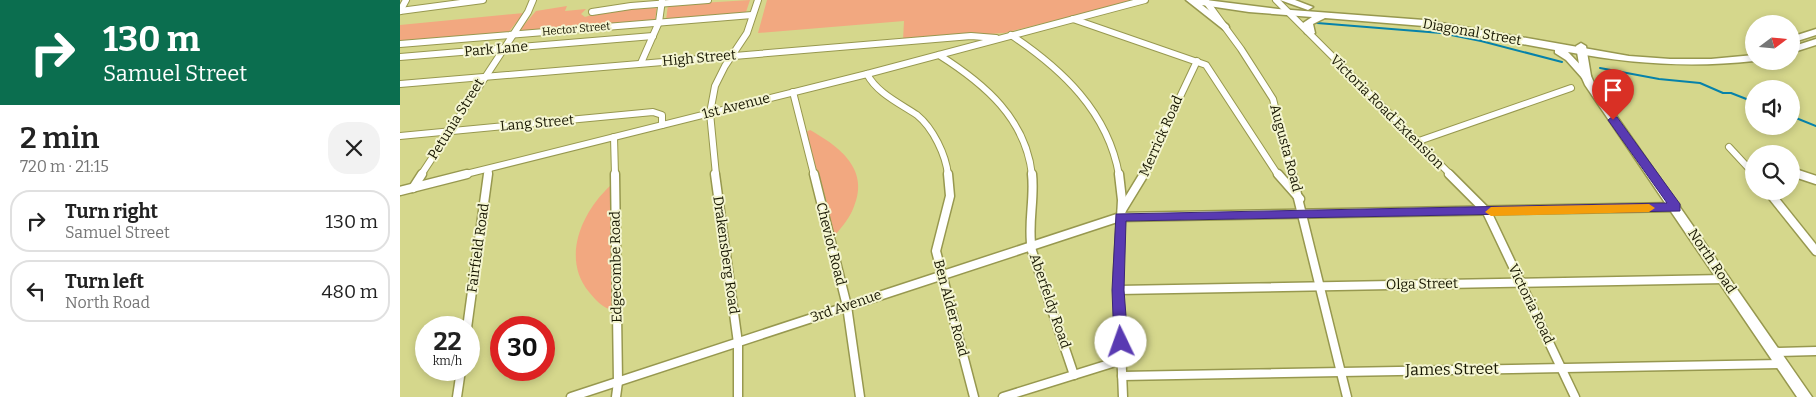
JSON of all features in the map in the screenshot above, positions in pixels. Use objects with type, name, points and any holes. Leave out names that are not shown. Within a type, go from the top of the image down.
[{"type":"main road","name":"Diagonal Street","points":[[1189,0],[1283,4],[1329,15],[1438,25],[1551,47],[1581,50],[1683,55],[1745,50]]},
{"type":"main road","points":[[1189,0],[1224,27]]},
{"type":"main road","name":"Diagonal Street","points":[[1224,0],[1426,16],[1616,58],[1693,62],[1745,59]]},
{"type":"main road","points":[[1310,33],[1309,21],[1329,15]]},
{"type":"main road","points":[[1800,37],[1816,32]]},
{"type":"main road","points":[[1800,47],[1816,42]]},
{"type":"main road","points":[[1551,47],[1570,58],[1586,78],[1592,64],[1616,58]]},
{"type":"street","points":[[400,11],[406,0]]},
{"type":"street","points":[[400,11],[483,0]]},
{"type":"street","name":"Petunia Street","points":[[413,188],[511,34],[528,12],[533,0]]},
{"type":"street","points":[[592,12],[662,1],[708,0]]},
{"type":"street","name":"Drakensberg Road","points":[[738,397],[738,343],[711,141],[710,113],[715,86],[747,33],[758,0]]},
{"type":"street","name":"1st Avenue","points":[[400,191],[867,74],[1011,34],[1146,0]]},
{"type":"street","points":[[641,63],[658,22],[662,1]]},
{"type":"street","name":"Augusta Road","points":[[1206,2],[1273,99],[1300,200],[1348,397]]},
{"type":"street","name":"Victoria Road Extension","points":[[1283,4],[1416,142],[1487,212]]},
{"type":"street","name":"Hector Street","points":[[400,44],[752,15]]},
{"type":"street","points":[[1072,18],[1197,61],[1209,69],[1282,181],[1300,200]]},
{"type":"street","points":[[1011,34],[1047,58],[1068,77],[1098,117],[1115,160],[1121,213],[1118,290],[1123,397]]},
{"type":"street","name":"Park Lane","points":[[400,57],[653,36]]},
{"type":"street","name":"High Street","points":[[400,84],[970,36],[998,39]]},
{"type":"street","name":"North Road","points":[[1581,50],[1586,78],[1805,397]]},
{"type":"street","name":"Aberfeldy Road","points":[[939,55],[976,79],[989,90],[1007,108],[1016,123],[1032,166],[1034,197],[1031,245],[1074,375]]},
{"type":"street","name":"Merrick Road","points":[[1121,213],[1137,188],[1197,61]]},
{"type":"street","name":"Ben Alder Road","points":[[867,74],[873,85],[919,117],[933,134],[943,152],[947,165],[950,196],[947,214],[936,250],[974,397]]},
{"type":"street","points":[[1416,142],[1571,88]]},
{"type":"street","name":"Cheviot Road","points":[[793,92],[847,306],[860,397]]},
{"type":"street","name":"Lang Street","points":[[400,136],[653,112],[662,115],[662,126]]},
{"type":"street","name":"Edgecombe Road","points":[[614,137],[618,382],[616,397]]},
{"type":"street","points":[[1729,147],[1745,164]]},
{"type":"street","name":"Fairfield Road","points":[[469,316],[489,169]]},
{"type":"street","points":[[1800,175],[1816,180]]},
{"type":"street","points":[[1775,200],[1816,251]]},
{"type":"street","name":"3rd Avenue","points":[[571,397],[942,276],[1121,213],[1303,214],[1676,208]]},
{"type":"street","name":"Victoria Road","points":[[1487,212],[1575,397]]},
{"type":"street","name":"Olga Street","points":[[1118,290],[1725,279]]},
{"type":"street","points":[[1774,352],[1816,351]]},
{"type":"street","points":[[1003,397],[1122,360]]},
{"type":"street","name":"James Street","points":[[1122,376],[1782,364]]},
{"type":"street","points":[[458,397],[460,381]]},
{"type":"shaded area","points":[[750,0],[745,15],[666,20],[668,5]]},
{"type":"shaded area","points":[[767,0],[1136,0],[1004,33],[903,40],[904,21],[758,33]]},
{"type":"shaded area","points":[[657,5],[655,21],[517,33],[536,11],[567,6],[565,11],[586,9],[581,14],[585,17],[604,11]]},
{"type":"shaded area","points":[[524,13],[507,34],[400,42],[400,25]]},
{"type":"shaded area","points":[[810,130],[842,152],[850,161],[858,183],[858,195],[853,209],[833,238],[806,132]]},
{"type":"shaded area","points":[[610,186],[613,310],[602,306],[589,292],[581,279],[577,265],[576,250],[578,236],[584,222],[591,209]]},
{"type":"waterway","points":[[1317,23],[1441,33],[1481,41],[1562,62]]},
{"type":"waterway","points":[[1600,68],[1659,79],[1700,83],[1723,93],[1731,93],[1745,98]]},
{"type":"waterway","points":[[1800,120],[1816,126]]},
{"type":"slow traffic","points":[[1491,212],[1649,208]]},
{"type":"route","points":[[1121,342],[1118,290],[1120,217],[1676,208],[1613,120]]}]
